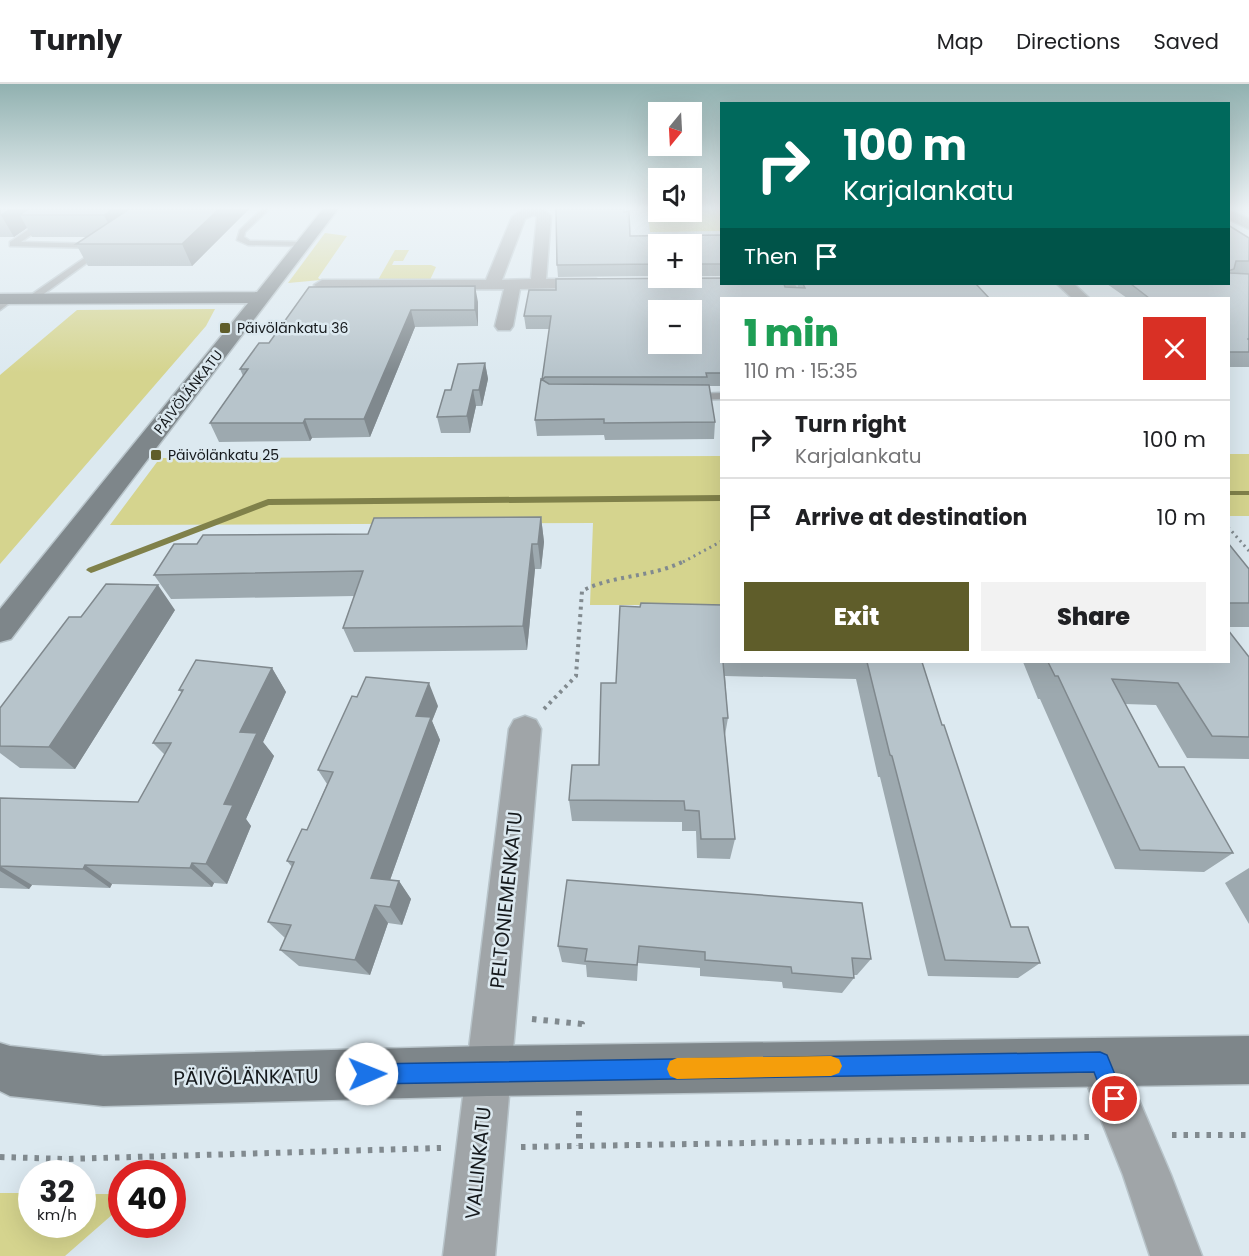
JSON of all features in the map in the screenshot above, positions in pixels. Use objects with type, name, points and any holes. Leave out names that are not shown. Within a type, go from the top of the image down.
[{"type":"street","name":"PÄIVÖLÄNKATU","points":[[0,631],[288,264]]},
{"type":"street","points":[[492,284],[500,264]]},
{"type":"street","points":[[538,284],[540,264]]},
{"type":"street","points":[[504,326],[513,284]]},
{"type":"street","points":[[322,285],[609,284]]},
{"type":"street","points":[[1066,285],[1080,297]]},
{"type":"street","points":[[4,302],[31,299],[262,297]]},
{"type":"street","name":"PELTONIEMENKATU","points":[[487,1071],[525,729]]},
{"type":"street","name":"PÄIVÖLÄNKATU","points":[[0,1067],[10,1071],[104,1081],[487,1071],[1249,1060]]},
{"type":"street","points":[[1100,1062],[1176,1256]]},
{"type":"street","name":"VALLINKATU","points":[[469,1256],[487,1071]]},
{"type":"lane","points":[[31,299],[82,264]]},
{"type":"lane","points":[[686,397],[720,396]]},
{"type":"path","points":[[1230,529],[1249,551]]},
{"type":"path","points":[[525,729],[576,676],[582,591],[595,584],[670,569],[720,542]]},
{"type":"path","points":[[0,1157],[64,1159],[479,1147],[1249,1135]]},
{"type":"shaded area","points":[[302,264],[328,264],[318,278],[321,280],[288,283]]},
{"type":"shaded area","points":[[387,264],[436,267],[430,280],[378,280]]},
{"type":"shaded area","points":[[215,309],[206,326],[0,564],[0,375],[77,310]]},
{"type":"shaded area","points":[[1230,454],[1249,454],[1249,516],[1230,516]]},
{"type":"shaded area","points":[[720,456],[720,605],[590,605],[593,523],[110,525],[160,458]]},
{"type":"shaded area","points":[[0,1193],[18,1193],[18,1238],[86,1238],[65,1256],[0,1256]]},
{"type":"shaded area","points":[[96,1194],[108,1194],[108,1218],[96,1229]]},
{"type":"building","points":[[557,264],[648,264],[557,265]]},
{"type":"building","points":[[1230,264],[1235,264],[1234,269],[1230,270]]},
{"type":"building","points":[[1230,273],[1249,274],[1249,352],[1230,352],[1230,297],[1148,297],[1132,285],[1230,285]]},
{"type":"building","points":[[648,278],[648,288],[702,288],[702,278],[720,278],[720,285],[784,285],[785,287],[805,288],[804,285],[977,285],[988,297],[720,297],[720,373],[706,373],[707,377],[545,377],[542,380],[551,316],[524,316],[529,290],[556,290],[556,279]]},
{"type":"building","points":[[475,286],[475,310],[411,310],[364,419],[305,419],[303,423],[210,423],[248,369],[240,369],[259,343],[269,343],[309,287]]},
{"type":"building","points":[[485,363],[479,390],[473,390],[467,416],[437,417],[445,390],[451,390],[458,364]]},
{"type":"building","points":[[541,379],[549,384],[709,385],[715,422],[604,423],[604,419],[535,420]]},
{"type":"building","points":[[541,517],[538,544],[532,544],[523,626],[343,628],[363,571],[154,575],[174,544],[197,544],[203,535],[368,534],[374,518]]},
{"type":"building","points":[[1230,545],[1249,569],[1249,603],[1230,603]]},
{"type":"building","points":[[106,584],[158,585],[49,747],[0,746],[0,708],[69,617],[81,617]]},
{"type":"building","points":[[641,603],[720,605],[720,663],[723,663],[728,718],[723,718],[735,839],[701,839],[699,811],[685,810],[684,801],[569,800],[572,765],[599,765],[601,683],[616,683],[620,606],[640,607]]},
{"type":"building","points":[[1230,633],[1249,657],[1249,737],[1212,736],[1178,683],[1112,679],[1159,767],[1184,767],[1233,853],[1140,850],[1058,676],[1055,676],[1048,663],[1230,663]]},
{"type":"building","points":[[196,660],[272,668],[240,732],[257,733],[224,804],[233,805],[206,864],[192,863],[190,868],[85,865],[83,869],[0,866],[0,798],[138,802],[171,743],[153,743],[183,690],[179,690]]},
{"type":"building","points":[[867,663],[922,663],[1011,927],[1028,927],[1040,963],[945,960]]},
{"type":"building","points":[[366,677],[429,683],[416,716],[431,717],[371,878],[399,881],[390,907],[375,905],[355,960],[280,950],[291,925],[268,922],[294,862],[287,861],[302,829],[307,830],[333,772],[318,770],[352,696],[357,697]]},
{"type":"building","points":[[567,880],[862,903],[871,959],[852,958],[854,978],[792,973],[791,967],[705,960],[705,952],[639,946],[637,965],[585,961],[587,949],[558,946]]},
{"type":"waterway","points":[[1230,493],[1249,493]]},
{"type":"waterway","points":[[91,570],[268,502],[720,498]]},
{"type":"slow traffic","points":[[677,1069],[831,1066]]},
{"type":"place","name":"Päivölänkatu 36","points":[[225,328]]},
{"type":"place","name":"Päivölänkatu 25","points":[[156,455]]},
{"type":"route","points":[[367,1074],[1100,1062],[1115,1099]]}]
